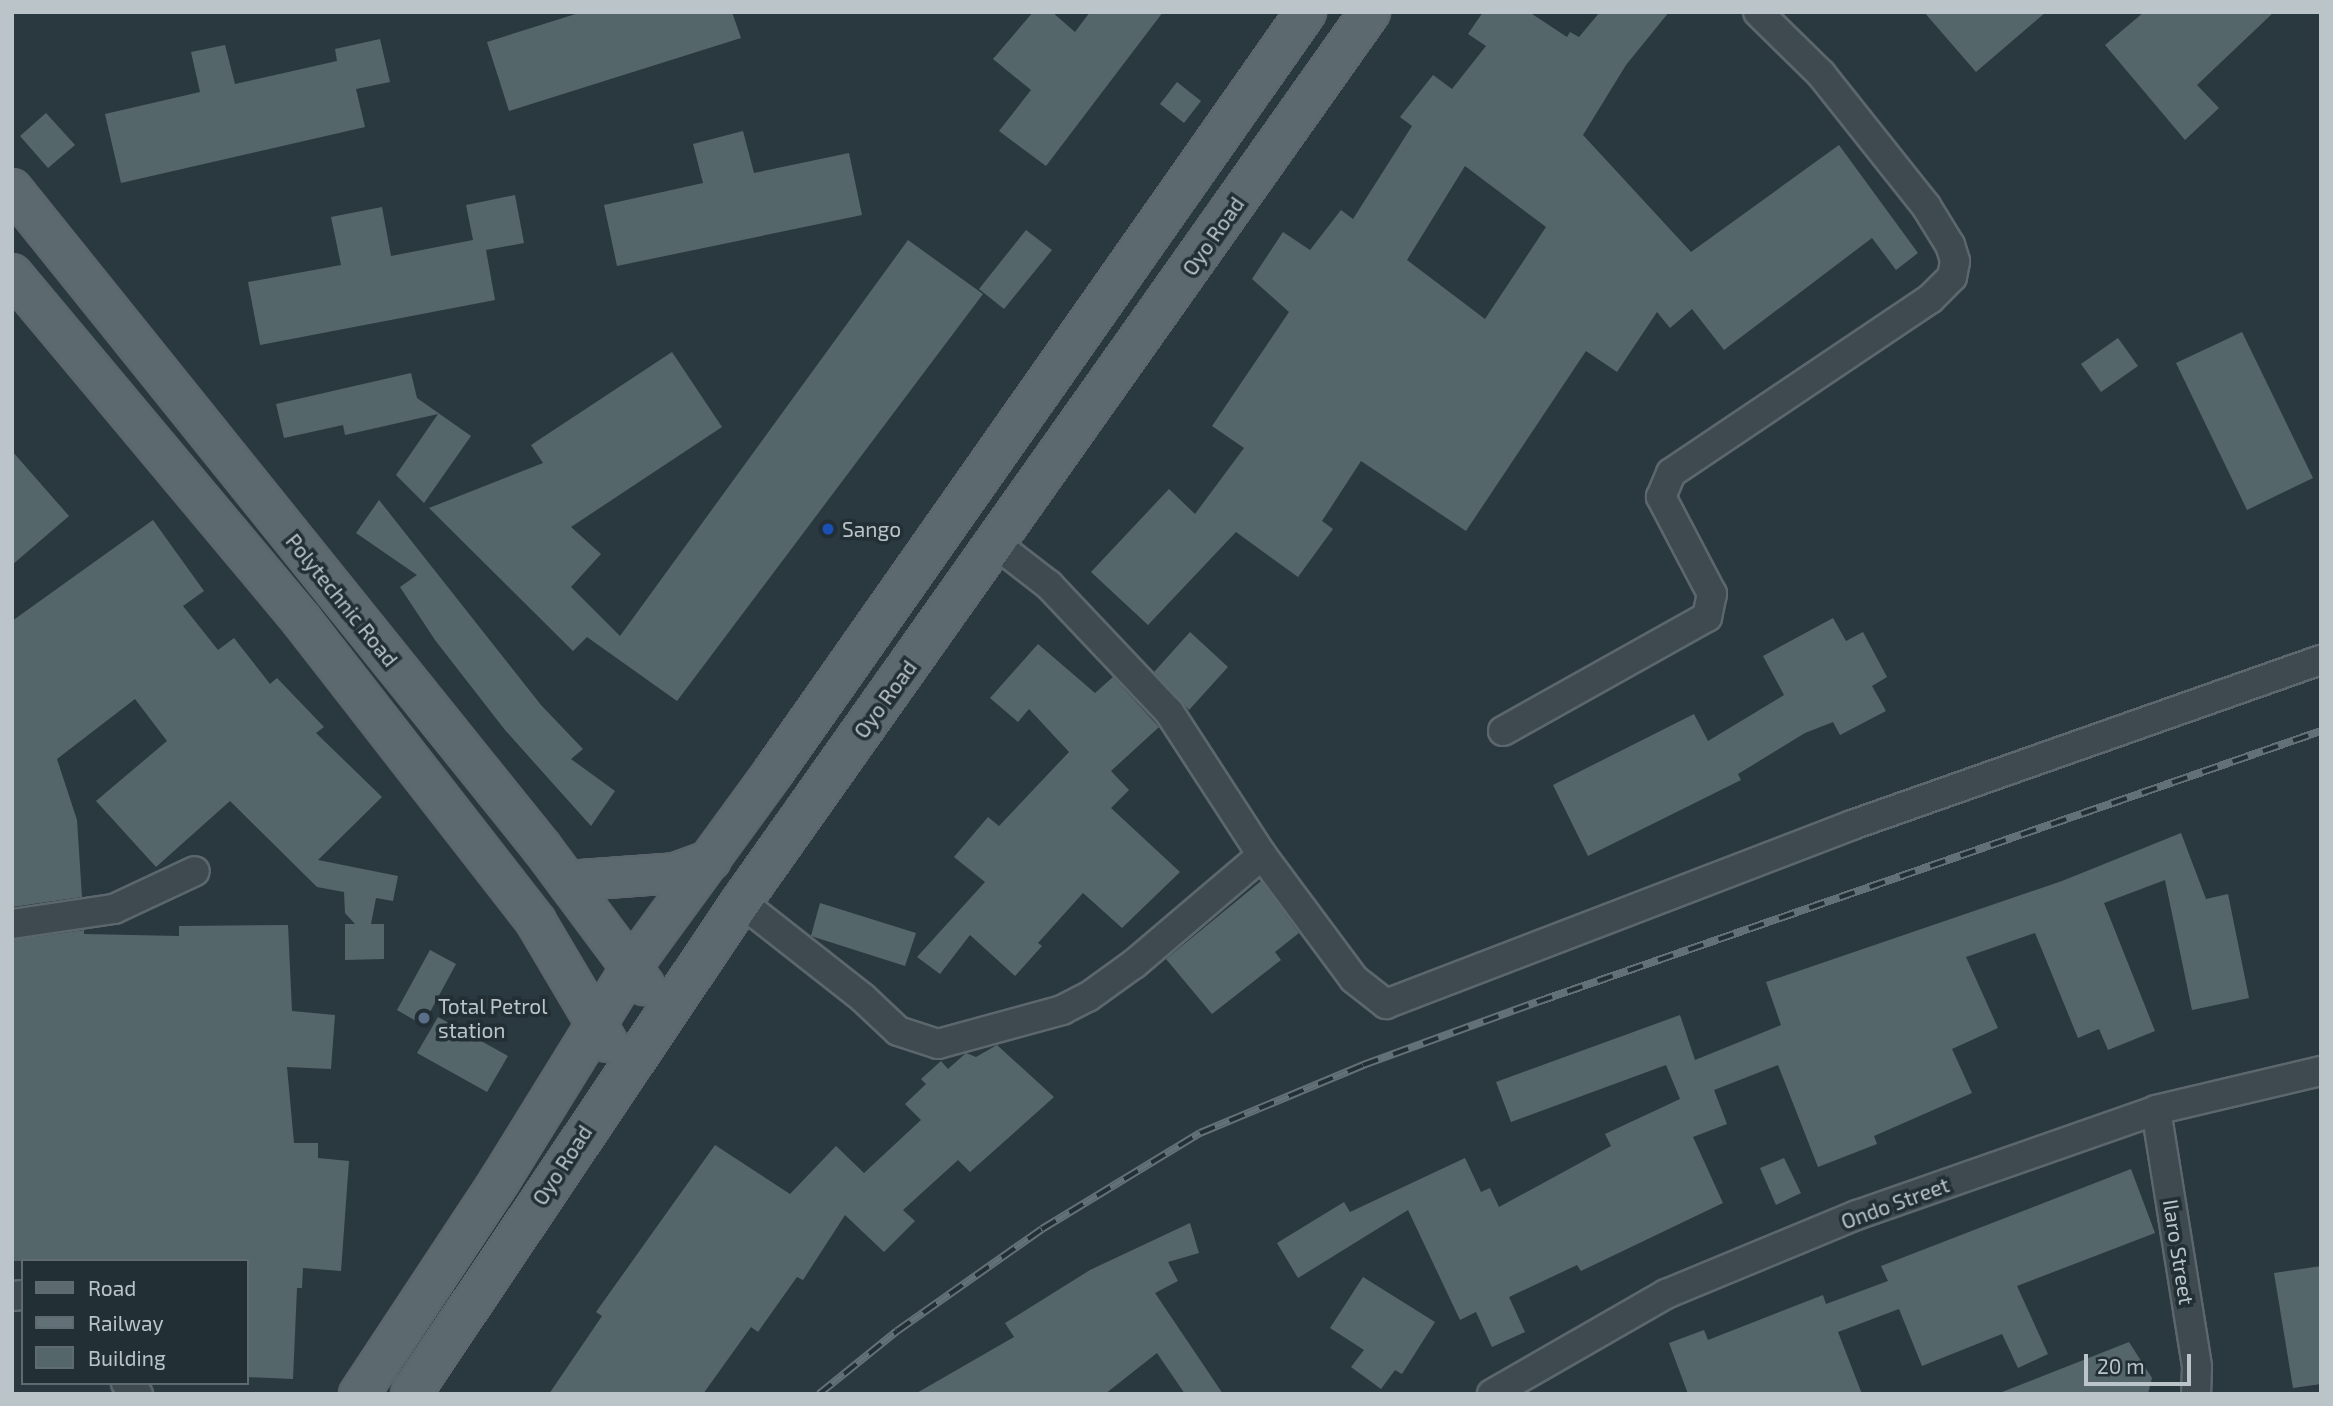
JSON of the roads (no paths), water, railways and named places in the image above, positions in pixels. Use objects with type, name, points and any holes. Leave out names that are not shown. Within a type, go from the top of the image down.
[{"type":"main road","points":[[359,1394],[632,966],[711,860],[1306,12]]},
{"type":"main road","name":"Oyo Road","points":[[411,1394],[624,1071],[664,1017],[741,902],[1370,12]]},
{"type":"main road","name":"Polytechnic Road","points":[[12,189],[567,881],[632,966],[664,1017]]},
{"type":"main road","name":"Polytechnic Road","points":[[12,274],[302,621],[537,922],[624,1071]]},
{"type":"main road","points":[[302,621],[334,592]]},
{"type":"main road","points":[[567,881],[675,873],[711,860]]},
{"type":"street","points":[[1503,731],[1707,617],[1712,594],[1661,497],[1671,473],[1930,299],[1952,277],[1955,261],[1951,245],[1927,206],[1788,21],[1758,12]]},
{"type":"street","points":[[996,544],[1049,585],[1169,712],[1262,855],[1354,979],[1386,1004],[1852,825],[2321,660]]},
{"type":"street","points":[[741,902],[898,1031],[938,1044],[1062,1010],[1088,997],[1134,964],[1262,855]]},
{"type":"street","points":[[12,924],[114,909],[195,871]]},
{"type":"street","name":"Ondo Street","points":[[1504,1390],[1666,1294],[1857,1215],[2156,1110],[2321,1071]]},
{"type":"street","name":"Ilaro Street","points":[[2156,1110],[2195,1353],[2196,1394]]},
{"type":"railway","points":[[819,1394],[897,1331],[1042,1229],[1200,1133],[1363,1065],[1537,1002],[2321,731]]},
{"type":"place","name":"Sango","points":[[828,529]]},
{"type":"place","name":"Total Petrol station","points":[[424,1018]]}]
